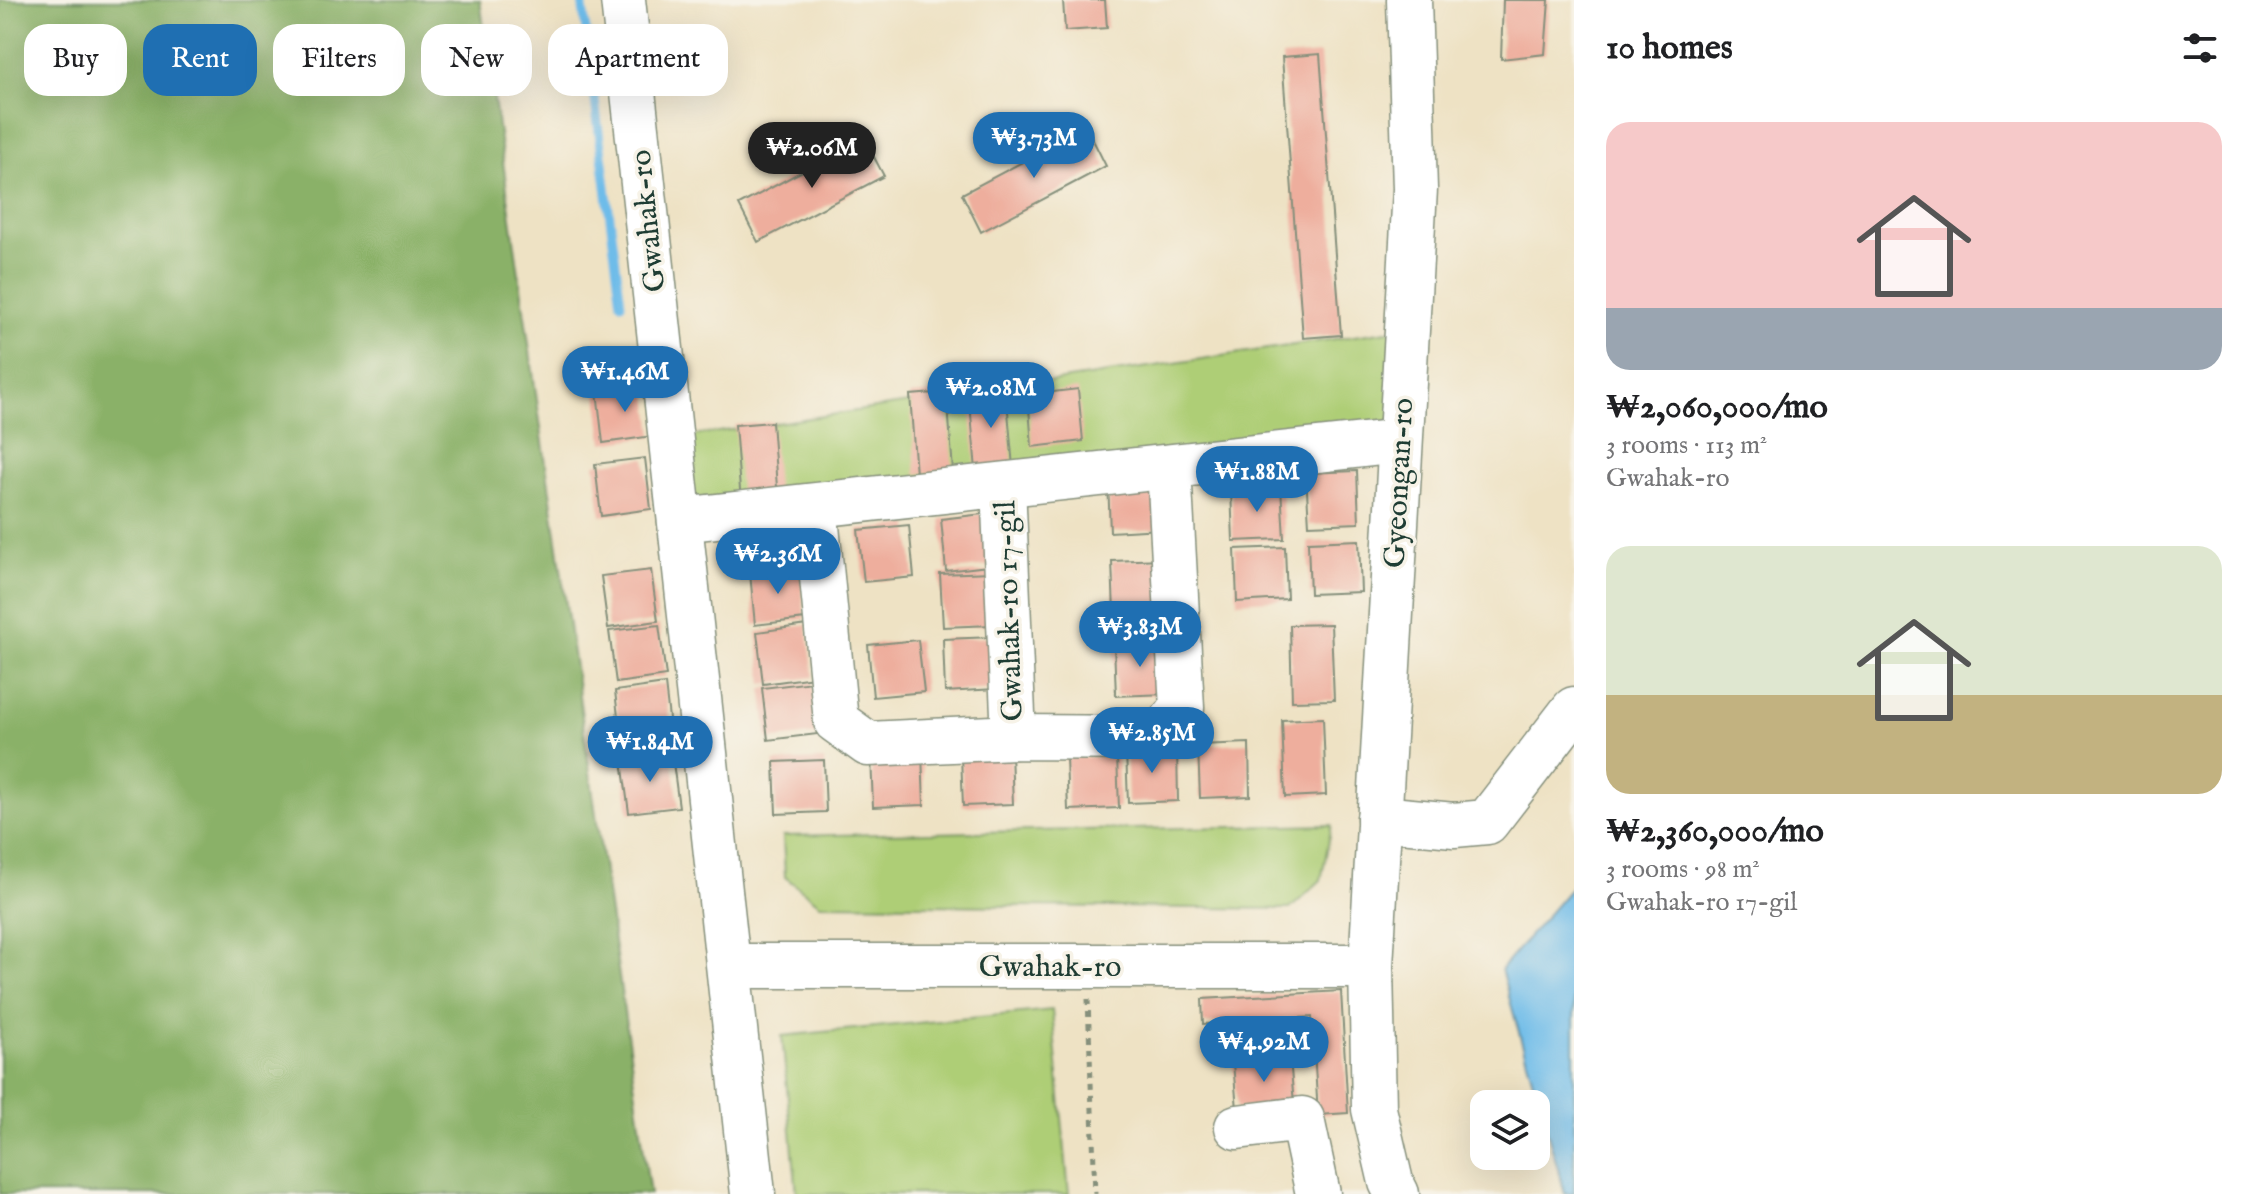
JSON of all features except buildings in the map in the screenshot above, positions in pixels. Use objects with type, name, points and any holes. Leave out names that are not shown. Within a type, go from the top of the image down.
[{"type":"street","name":"Gwahak-ro","points":[[623,0],[753,1194]]},
{"type":"street","name":"Gyeongan-ro","points":[[1382,1190],[1374,1109],[1371,966],[1415,189],[1409,0]]},
{"type":"street","name":"Gwahak-ro 17-gil","points":[[680,520],[1400,441]]},
{"type":"street","name":"Gwahak-ro 17-gil","points":[[815,506],[836,721],[868,744],[1014,737],[1158,738],[1182,708],[1169,467]]},
{"type":"street","name":"Gwahak-ro 17-gil","points":[[1003,485],[1014,737]]},
{"type":"street","points":[[1379,818],[1454,825],[1487,822],[1574,709]]},
{"type":"street","name":"Gwahak-ro","points":[[729,966],[1371,966]]},
{"type":"street","points":[[1237,1127],[1302,1119],[1318,1194]]},
{"type":"path","points":[[1087,966],[1095,1194]]},
{"type":"green space","points":[[0,0],[480,0],[483,24],[421,24],[421,96],[494,96],[650,1194],[0,1194]]},
{"type":"green space","points":[[1407,328],[1400,441],[680,520],[671,439]]},
{"type":"green space","points":[[1332,825],[1321,880],[1290,909],[820,904],[785,877],[783,836]]},
{"type":"green space","points":[[1052,1010],[1069,1194],[797,1194],[782,1036]]},
{"type":"water","points":[[1574,884],[1574,1194],[1565,1194],[1550,1141],[1550,1090],[1535,1090],[1501,969]]},
{"type":"waterway","points":[[582,0],[621,303]]}]
